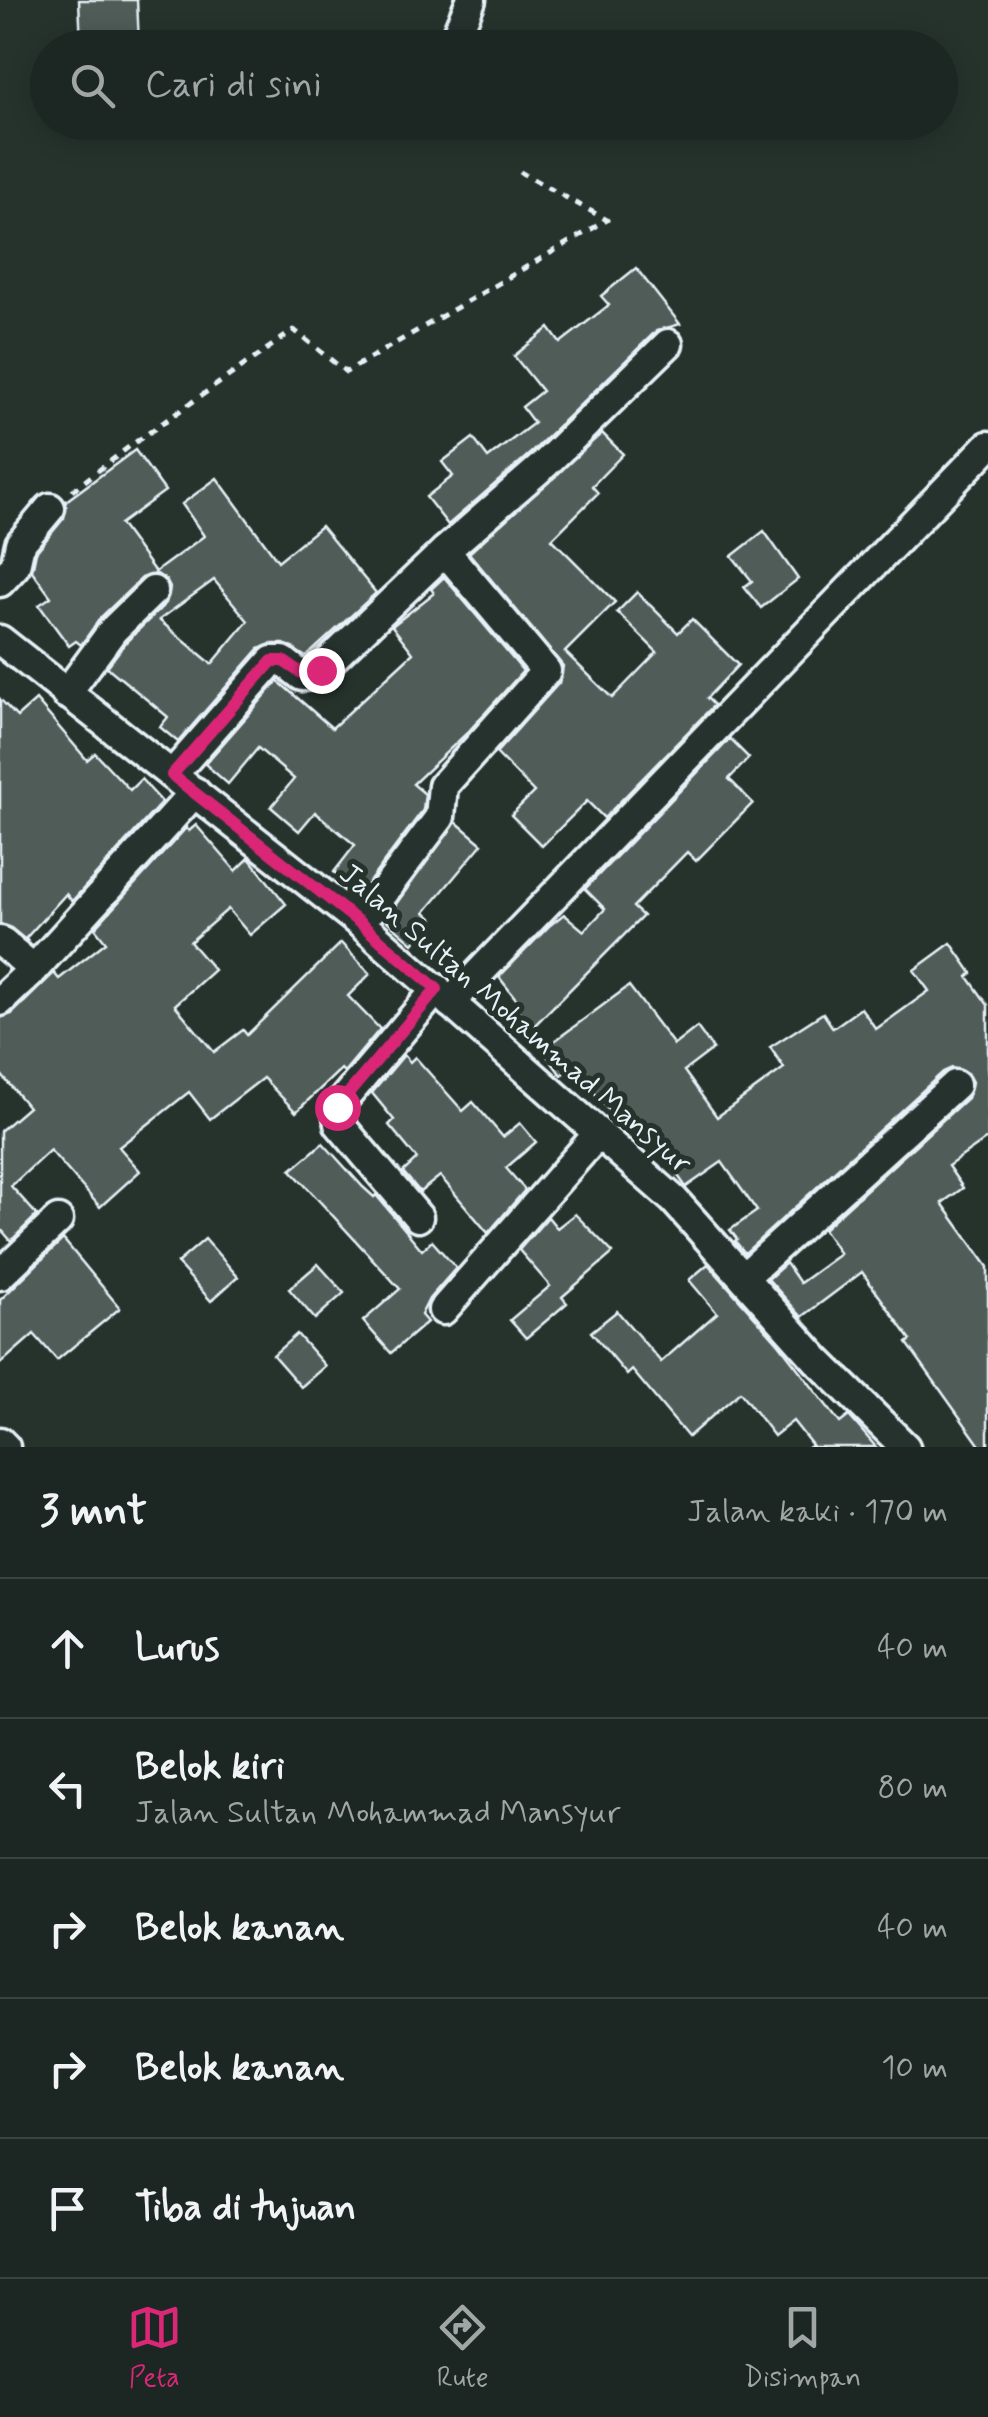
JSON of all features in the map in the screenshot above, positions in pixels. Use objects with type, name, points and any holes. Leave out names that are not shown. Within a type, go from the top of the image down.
[{"type":"street","points":[[459,30],[471,0]]},
{"type":"street","points":[[0,1001],[34,970],[184,784],[272,661],[283,661],[302,676],[315,675],[445,551],[545,464],[668,344]]},
{"type":"street","points":[[418,1217],[339,1124],[337,1107],[988,446]]},
{"type":"street","points":[[0,582],[15,566],[20,544],[50,508]]},
{"type":"street","points":[[360,923],[440,817],[443,786],[546,671],[445,551]]},
{"type":"street","points":[[66,694],[113,630],[153,591]]},
{"type":"street","name":"Jalan Sultan Mohammad Mansyur","points":[[0,640],[360,923],[674,1200],[817,1360],[905,1447]]},
{"type":"street","points":[[0,942],[34,970]]},
{"type":"street","points":[[740,1272],[955,1085]]},
{"type":"street","points":[[443,1310],[598,1134]]},
{"type":"street","points":[[3,1267],[58,1220]]},
{"type":"path","points":[[50,508],[294,330],[346,372],[607,220],[520,172]]},
{"type":"building","points":[[79,0],[137,0],[138,30],[80,30]]},
{"type":"building","points":[[636,268],[680,324],[656,331],[533,451],[448,525],[426,497],[453,476],[442,462],[473,438],[488,458],[534,423],[522,407],[542,391],[514,356],[549,328],[560,343],[609,305],[601,296]]},
{"type":"building","points":[[602,433],[623,454],[592,486],[598,493],[552,539],[615,602],[565,652],[612,698],[657,652],[617,612],[637,592],[678,633],[692,619],[738,665],[707,698],[714,705],[604,818],[587,801],[542,846],[511,815],[534,792],[496,753],[559,683],[563,666],[469,553]]},
{"type":"building","points":[[135,450],[165,491],[120,524],[155,572],[204,536],[182,504],[217,478],[278,561],[321,526],[376,593],[306,657],[284,644],[259,649],[178,742],[160,727],[168,717],[107,667],[166,603],[170,588],[166,580],[157,574],[142,578],[101,617],[81,645],[76,641],[69,646],[39,605],[51,597],[32,571],[36,552],[64,518],[66,501]],"holes":[[[214,580],[248,621],[212,664],[159,620]]]},
{"type":"building","points":[[764,531],[798,579],[761,608],[744,587],[752,581],[732,556]]},
{"type":"building","points":[[444,577],[523,671],[468,732],[413,784],[425,794],[423,810],[360,894],[334,872],[355,845],[315,812],[299,831],[271,807],[294,779],[258,748],[228,784],[205,764],[278,681],[332,728],[413,653],[392,626],[434,593],[431,589]]},
{"type":"building","points":[[0,699],[17,717],[36,700],[87,760],[95,753],[130,790],[141,779],[162,802],[72,901],[66,894],[26,938],[28,942],[0,924]]},
{"type":"building","points":[[730,739],[749,758],[729,779],[753,803],[696,861],[687,852],[633,907],[643,916],[531,1029],[515,1007],[520,1004],[499,977],[564,914],[584,931],[605,909],[585,889]]},
{"type":"building","points":[[456,822],[482,844],[425,912],[433,919],[413,943],[385,919]]},
{"type":"building","points":[[196,825],[236,871],[249,858],[286,904],[250,935],[228,909],[190,942],[214,970],[175,1005],[214,1052],[243,1030],[247,1035],[341,943],[370,974],[348,996],[380,1029],[344,1072],[341,1069],[296,1112],[263,1078],[210,1119],[189,1092],[119,1147],[140,1171],[100,1207],[50,1150],[11,1186],[37,1215],[11,1241],[0,1228],[0,1131],[28,1107],[0,1073],[0,1018],[12,1014],[54,973],[59,979],[106,942],[95,928],[186,828],[189,831]]},
{"type":"building","points":[[951,943],[988,1005],[988,1138],[948,1166],[963,1188],[942,1203],[988,1267],[988,1447],[981,1447],[862,1272],[802,1317],[768,1279],[786,1263],[800,1283],[840,1254],[823,1229],[967,1098],[972,1082],[967,1073],[952,1068],[943,1072],[745,1253],[730,1230],[757,1211],[722,1162],[686,1187],[636,1117],[622,1127],[573,1066],[561,1075],[545,1053],[545,1048],[629,986],[674,1045],[697,1027],[713,1049],[684,1071],[717,1117],[784,1068],[770,1047],[823,1013],[833,1028],[861,1008],[876,1029],[929,991],[914,970]]},
{"type":"building","points":[[404,1055],[410,1062],[415,1057],[463,1111],[473,1102],[503,1137],[520,1123],[536,1142],[506,1168],[525,1190],[488,1233],[440,1176],[420,1192],[403,1172],[417,1159],[389,1125],[394,1120],[372,1093]]},
{"type":"building","points":[[323,1143],[363,1187],[376,1195],[422,1250],[432,1241],[456,1268],[429,1299],[421,1315],[427,1322],[391,1353],[363,1321],[400,1289],[291,1170]]},
{"type":"building","points":[[575,1214],[613,1253],[562,1297],[567,1303],[526,1338],[510,1320],[550,1286],[519,1250],[548,1217],[557,1228]]},
{"type":"building","points":[[63,1239],[120,1308],[57,1360],[34,1334],[0,1364],[0,1300]]},
{"type":"building","points":[[205,1239],[238,1277],[211,1301],[177,1263]]},
{"type":"building","points":[[318,1264],[344,1293],[315,1319],[289,1289]]},
{"type":"building","points":[[708,1264],[779,1344],[840,1423],[849,1416],[876,1447],[809,1447],[812,1445],[793,1421],[774,1436],[740,1392],[688,1437],[632,1370],[627,1375],[591,1332],[617,1311],[661,1362],[717,1313],[689,1280]]},
{"type":"building","points":[[297,1334],[325,1366],[301,1387],[273,1355]]},
{"type":"route","points":[[321,670],[309,678],[283,661],[272,661],[172,775],[437,989],[337,1107]]}]
